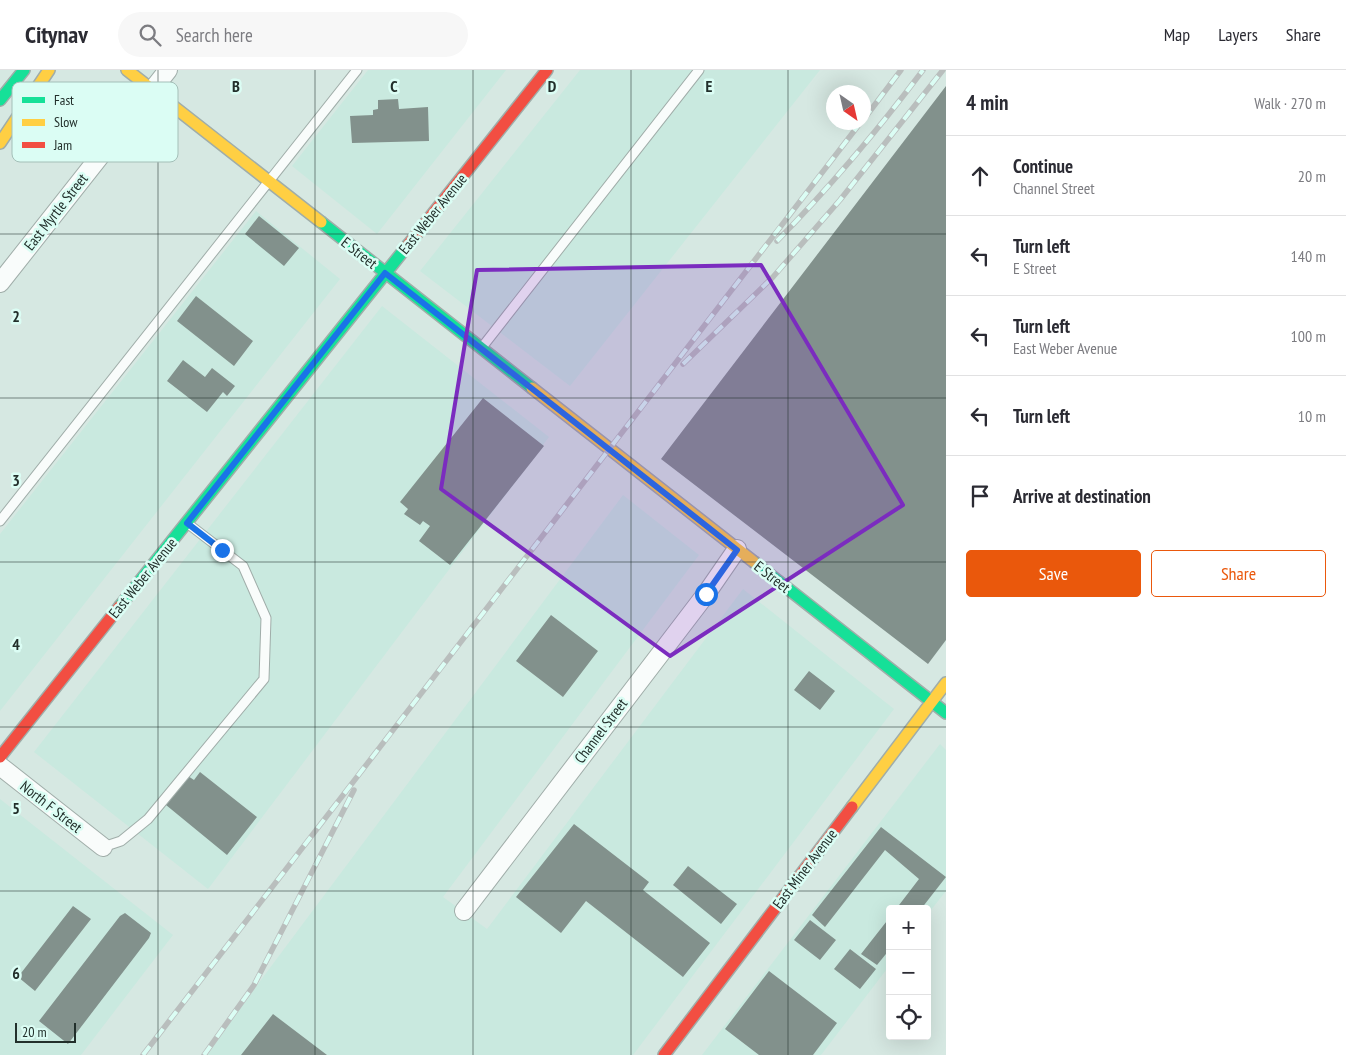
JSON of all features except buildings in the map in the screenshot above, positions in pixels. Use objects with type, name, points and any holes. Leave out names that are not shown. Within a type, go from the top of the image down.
[{"type":"main road","points":[[14,82],[24,70]]},
{"type":"main road","points":[[41,82],[49,70]]},
{"type":"main road","name":"E Street","points":[[127,70],[142,82]]},
{"type":"main road","name":"East Weber Avenue","points":[[0,757],[547,70]]},
{"type":"main road","points":[[0,100],[12,85]]},
{"type":"main road","name":"E Street","points":[[178,110],[946,713]]},
{"type":"main road","points":[[0,143],[12,125]]},
{"type":"main road","name":"East Miner Avenue","points":[[664,1055],[933,703],[946,683]]},
{"type":"street","name":"East Myrtle Street","points":[[158,82],[168,70]]},
{"type":"street","name":"East Myrtle Street","points":[[0,283],[95,162]]},
{"type":"street","name":"Channel Street","points":[[464,911],[706,594],[737,550]]},
{"type":"street","name":"North F Street","points":[[0,766],[104,847]]},
{"type":"lane","points":[[0,522],[357,70]]},
{"type":"lane","points":[[481,348],[699,70]]},
{"type":"lane","points":[[104,847],[121,841],[148,819],[264,679],[266,618],[243,566],[187,523]]},
{"type":"highlighted area","points":[[761,265],[903,505],[670,656],[441,489],[477,270]]},
{"type":"shaded area","points":[[368,70],[506,70],[377,234],[292,166]]},
{"type":"shaded area","points":[[580,70],[820,70],[570,386],[420,271]]},
{"type":"shaded area","points":[[256,211],[340,279],[0,711],[0,534]]},
{"type":"shaded area","points":[[382,306],[549,437],[208,889],[34,752]]},
{"type":"shaded area","points":[[623,495],[699,555],[443,897],[487,929],[743,589],[894,709],[633,1055],[205,1055]]},
{"type":"shaded area","points":[[940,744],[946,750],[946,891],[931,910],[931,905],[886,905],[886,970],[821,1055],[702,1055]]},
{"type":"shaded area","points":[[0,799],[173,935],[81,1055],[0,1055]]},
{"type":"railway","points":[[871,110],[901,70]]},
{"type":"railway","points":[[777,241],[853,158],[923,70]]},
{"type":"railway","points":[[683,364],[773,277],[840,200],[943,70]]},
{"type":"railway","points":[[143,1055],[855,130]]},
{"type":"railway","points":[[204,1055],[254,985],[354,790]]},
{"type":"traffic: fast","points":[[14,82],[24,70]]},
{"type":"traffic: fast","points":[[0,100],[12,85]]},
{"type":"traffic: fast","points":[[321,222],[532,388]]},
{"type":"traffic: fast","points":[[120,606],[408,245]]},
{"type":"traffic: fast","points":[[754,562],[946,713]]},
{"type":"traffic: slow","points":[[41,82],[49,70]]},
{"type":"traffic: slow","points":[[127,70],[142,82]]},
{"type":"traffic: slow","points":[[178,110],[321,222]]},
{"type":"traffic: slow","points":[[0,143],[12,125]]},
{"type":"traffic: slow","points":[[532,388],[754,562]]},
{"type":"traffic: slow","points":[[852,807],[946,683]]},
{"type":"traffic: jam","points":[[408,245],[547,70]]},
{"type":"traffic: jam","points":[[0,757],[120,606]]},
{"type":"traffic: jam","points":[[664,1055],[852,807]]},
{"type":"route","points":[[222,550],[187,523],[385,273],[737,550],[706,594]]}]
